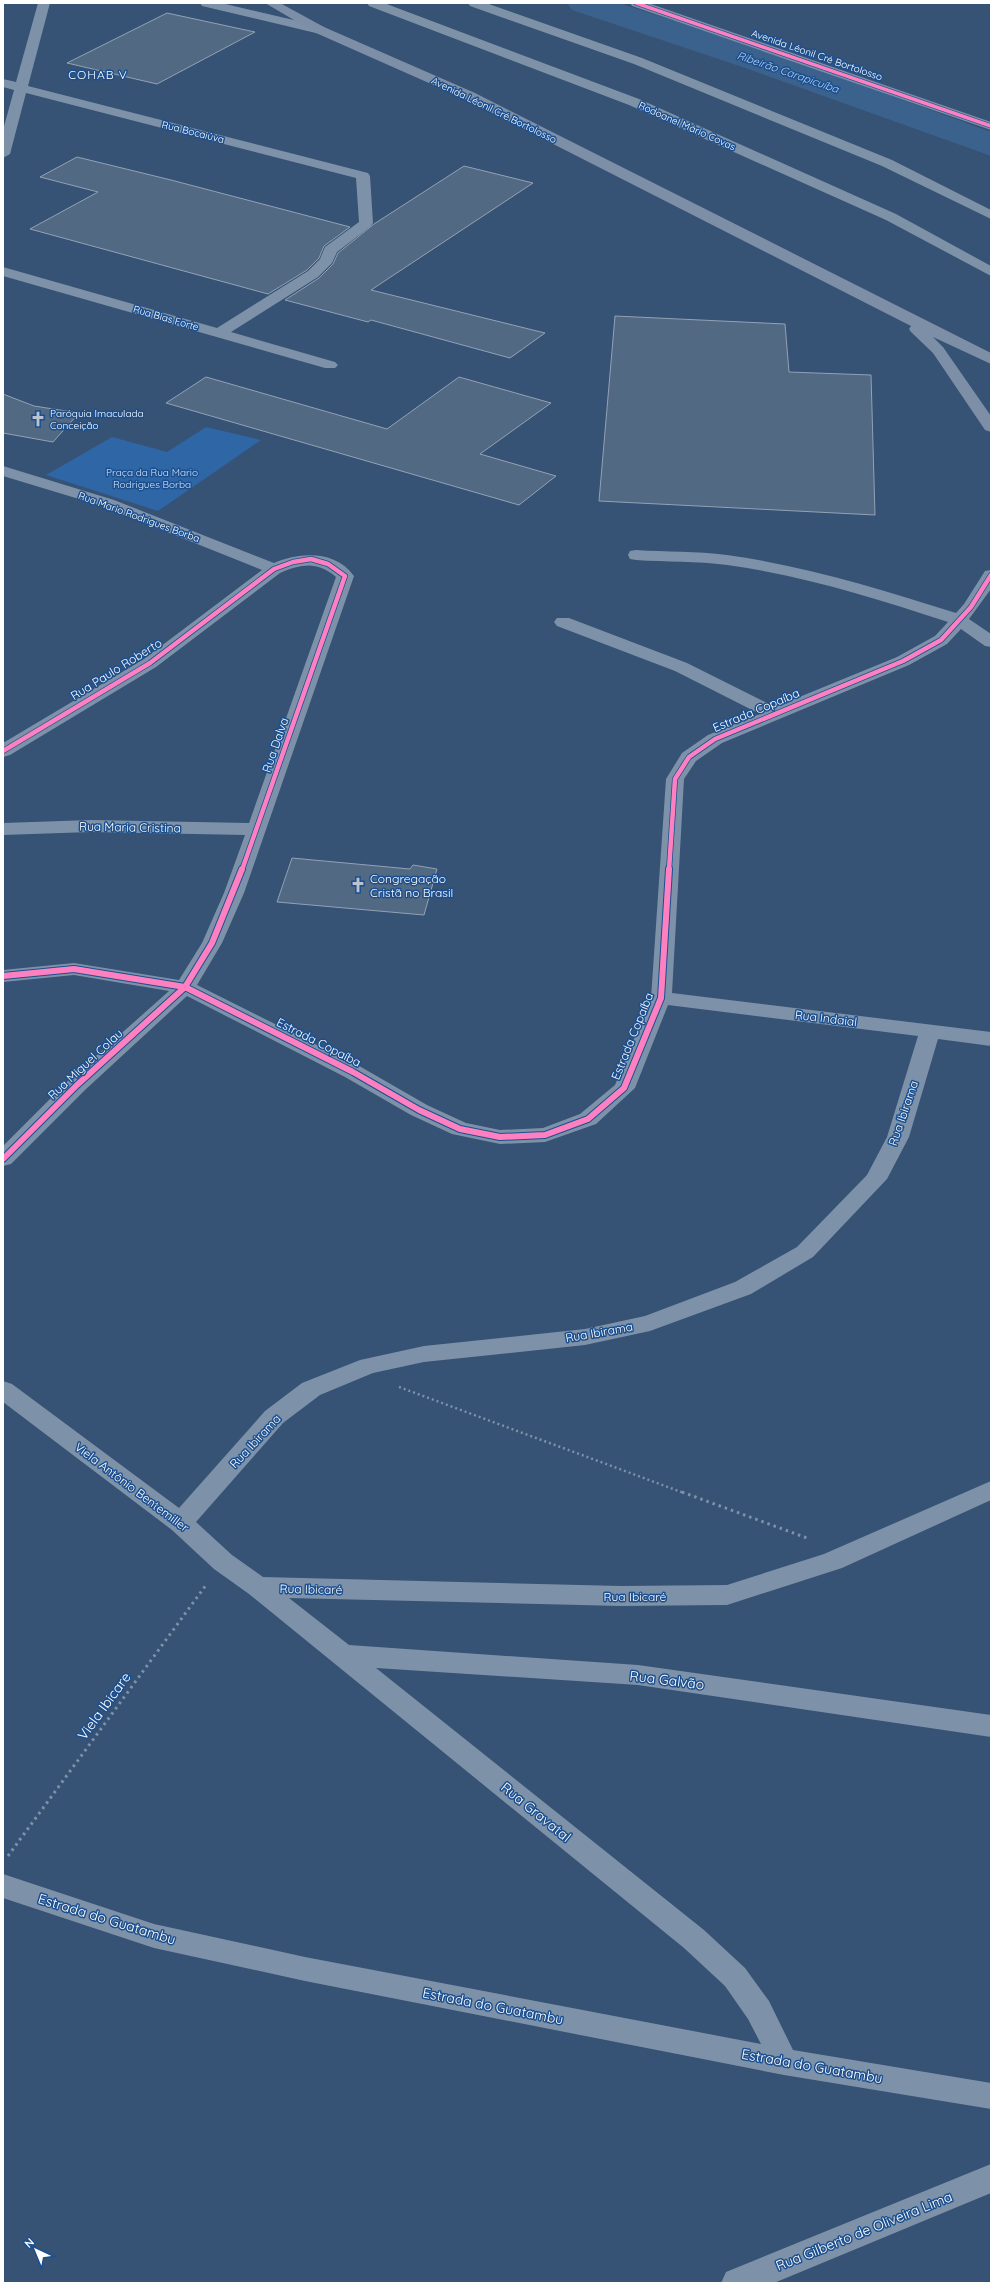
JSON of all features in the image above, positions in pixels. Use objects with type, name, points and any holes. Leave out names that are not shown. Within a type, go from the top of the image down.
[{"type":"highway","name":"Rodoanel Mário Covas","points":[[373,3],[634,102],[891,217],[991,272]]},
{"type":"highway","points":[[474,3],[638,61],[873,156],[991,215]]},
{"type":"main road","name":"Avenida Léonil Cré Bortolosso","points":[[271,3],[320,30],[470,96],[908,320],[991,359]]},
{"type":"main road","name":"Avenida Léonil Cré Bortolosso","points":[[636,3],[991,126]]},
{"type":"main road","name":"Avenida Léonil Cré Bortolosso","points":[[908,320],[991,370]]},
{"type":"main road","points":[[908,320],[938,350],[991,427]]},
{"type":"street","points":[[3,154],[44,3]]},
{"type":"street","points":[[206,3],[320,30]]},
{"type":"street","name":"Rua Bocaiúva","points":[[3,83],[363,176],[366,223],[330,250],[327,260],[313,274],[219,333]]},
{"type":"street","name":"Rua Bias Forte","points":[[3,270],[330,365]]},
{"type":"street","name":"Rua Mario Rodrigues Borba","points":[[3,471],[108,503],[274,569]]},
{"type":"street","points":[[636,555],[726,560],[794,572],[851,585],[959,620],[991,642]]},
{"type":"street","name":"Rua Dalva","points":[[185,987],[212,943],[234,893],[258,829],[345,576],[336,567],[308,559],[296,559],[274,569]]},
{"type":"street","name":"Rua Paulo Roberto","points":[[3,751],[150,663],[274,569]]},
{"type":"street","name":"Estrada Copaíba","points":[[3,976],[74,969],[185,987],[353,1072],[419,1110],[460,1129],[500,1137],[544,1135],[588,1119],[624,1088],[661,998],[675,779],[689,758],[715,739],[903,661],[941,640],[971,607],[991,575]]},
{"type":"street","points":[[562,622],[681,666],[774,714]]},
{"type":"street","name":"Rua Maria Cristina","points":[[3,829],[90,826],[258,829]]},
{"type":"street","name":"Rua Miguel Colau","points":[[3,1159],[77,1085],[185,987]]},
{"type":"street","name":"Rua Indaial","points":[[661,998],[991,1039]]},
{"type":"street","name":"Rua Ibirama","points":[[181,1523],[274,1417],[311,1389],[368,1366],[424,1354],[585,1337],[650,1323],[743,1288],[805,1252],[876,1179],[898,1137],[930,1031]]},
{"type":"street","name":"Viela Antônio Bentemiller","points":[[3,1390],[181,1523],[223,1562],[258,1587]]},
{"type":"street","name":"Rua Ibicaré","points":[[258,1587],[621,1596],[727,1594],[833,1561],[991,1490]]},
{"type":"street","name":"Rua Gravatal","points":[[258,1587],[340,1655],[694,1939],[735,1977],[758,2010],[784,2062]]},
{"type":"street","name":"Rua Galvão","points":[[340,1655],[638,1675],[991,1726]]},
{"type":"street","name":"Estrada do Guatambu","points":[[3,1886],[154,1936],[305,1969],[784,2062],[991,2096]]},
{"type":"street","name":"Rua Gilberto de Oliveira Lima","points":[[737,2283],[935,2203],[991,2178]]},
{"type":"path","points":[[356,1371],[849,1554]]},
{"type":"green space","name":"Praça da Rua Mario Rodrigues Borba","points":[[206,427],[261,440],[158,511],[46,475],[112,437],[167,452]]},
{"type":"building","points":[[167,13],[255,32],[157,84],[67,63]]},
{"type":"building","points":[[77,157],[350,227],[324,246],[319,258],[307,270],[268,294],[30,229],[98,192],[40,177]]},
{"type":"building","points":[[464,166],[533,183],[371,290],[545,333],[510,358],[371,320],[368,322],[285,300],[319,278],[333,264],[338,253],[374,224]]},
{"type":"building","points":[[615,316],[785,324],[789,372],[871,375],[875,515],[599,501]]},
{"type":"building","points":[[206,377],[387,429],[459,377],[551,403],[480,454],[556,476],[519,505],[166,403]]},
{"type":"building","name":"Paróquia Imaculada Conceição","points":[[3,394],[34,406],[79,413],[53,442],[3,433]]},
{"type":"building","name":"Congregação Cristã no Brasil","points":[[292,858],[410,869],[413,865],[437,869],[424,915],[277,902]]},
{"type":"waterway","name":"Ribeirão Carapicuíba","points":[[584,3],[758,60],[991,145]]},
{"type":"cycle path","points":[[636,3],[991,126]]},
{"type":"cycle path","points":[[3,751],[150,663],[274,569],[293,562],[311,559],[328,564],[345,576],[234,893],[212,943],[185,987],[77,1085],[3,1159]]},
{"type":"cycle path","points":[[3,976],[74,969],[185,987],[353,1072],[419,1110],[460,1129],[500,1137],[545,1135],[588,1119],[624,1088],[661,998],[675,779],[689,757],[715,739],[903,661],[941,640],[971,607],[991,575]]},
{"type":"place","name":"Paróquia Imaculada Conceição","points":[[38,419]]},
{"type":"place","name":"Congregação Cristã no Brasil","points":[[358,885]]},
{"type":"district","name":"COHAB V","points":[[98,74]]}]
